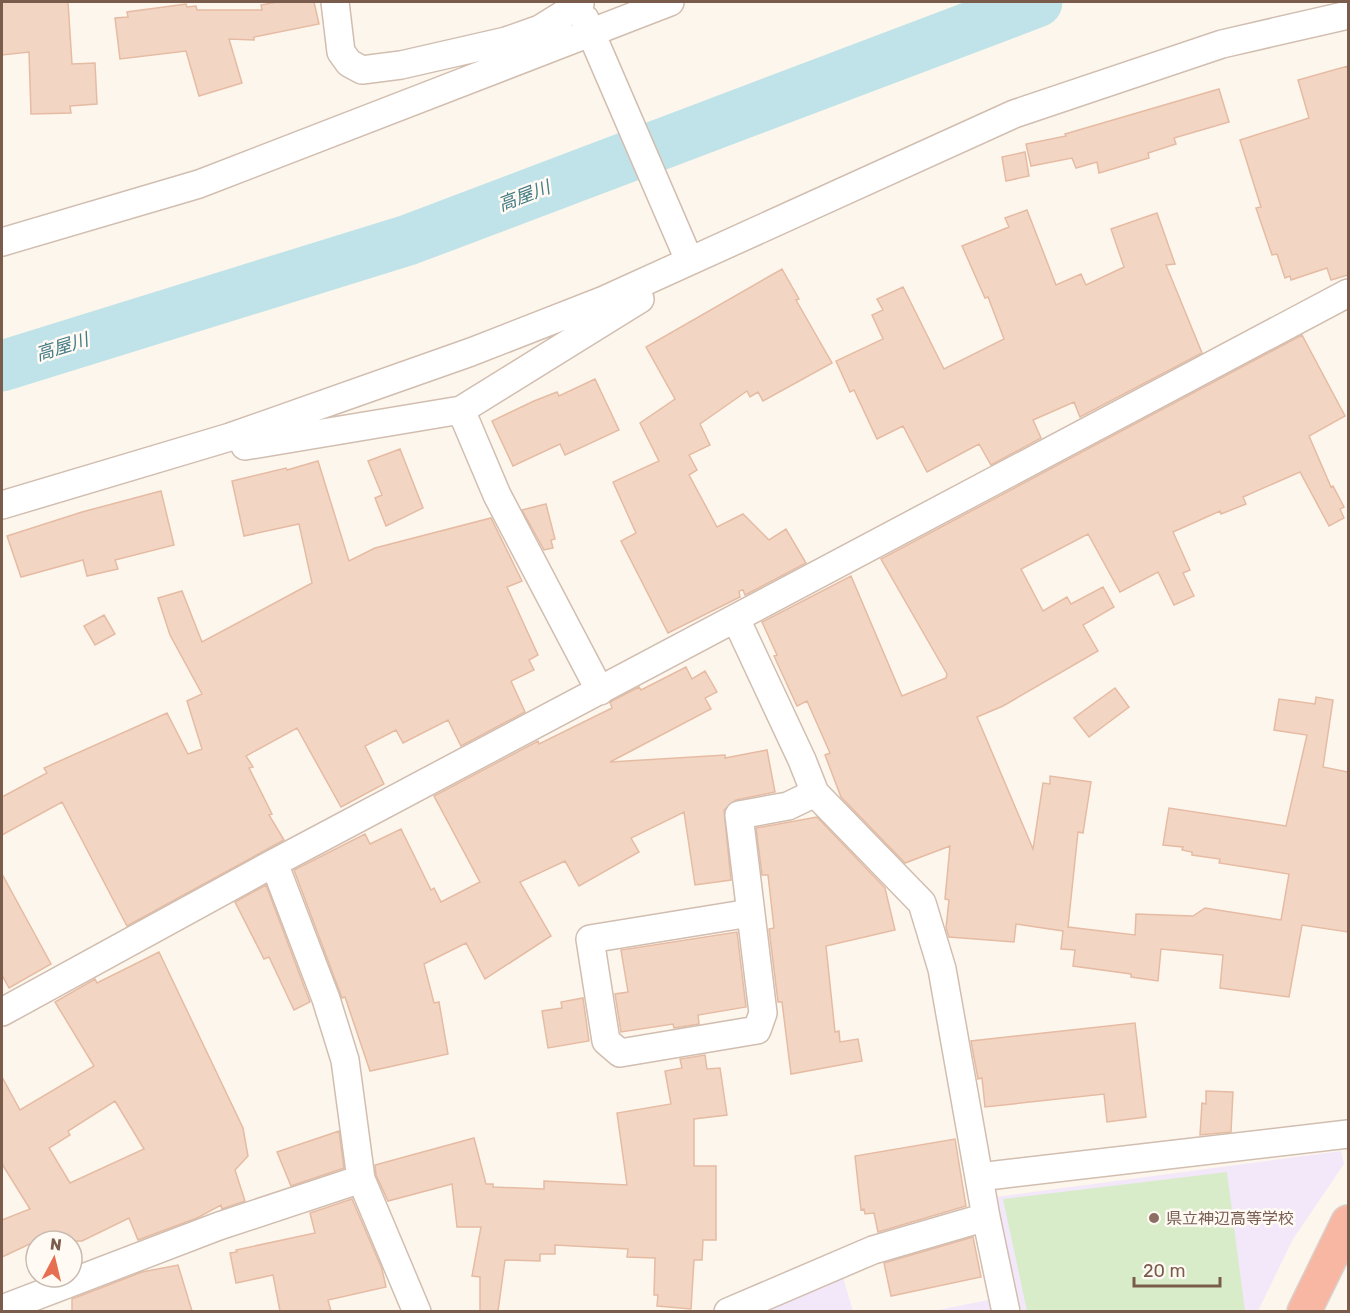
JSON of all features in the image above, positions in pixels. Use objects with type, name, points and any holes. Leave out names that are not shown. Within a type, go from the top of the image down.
[{"type":"highway","points":[[1304,1311],[1348,1222]]},
{"type":"street","points":[[335,2],[341,52],[349,63],[362,70],[400,65],[506,41],[540,29],[582,3],[589,35],[678,265]]},
{"type":"street","points":[[2,243],[200,184],[670,2]]},
{"type":"street","points":[[2,505],[230,437],[471,352],[604,300],[1014,114],[1222,44],[1348,15]]},
{"type":"street","points":[[230,437],[243,446],[461,410],[663,285],[678,265]]},
{"type":"street","points":[[2,1012],[274,863],[1348,293]]},
{"type":"street","points":[[461,410],[497,495],[600,691]]},
{"type":"street","points":[[736,619],[802,760],[814,793],[922,903],[942,969],[986,1217],[1006,1311]]},
{"type":"street","points":[[750,913],[590,939],[606,1041],[620,1053],[757,1030],[763,1013],[739,815],[788,806],[814,793]]},
{"type":"street","points":[[274,863],[326,999],[345,1060],[361,1179],[417,1311]]},
{"type":"street","points":[[979,1177],[1348,1134]]},
{"type":"street","points":[[2,1309],[219,1226],[361,1179]]},
{"type":"street","points":[[728,1311],[873,1250],[986,1217]]},
{"type":"shaded area","name":"県立神辺高等学校","points":[[1341,1151],[1344,1164],[1293,1239],[1258,1311],[1021,1311],[996,1197]]},
{"type":"shaded area","points":[[841,1271],[853,1311],[751,1312]]},
{"type":"shaded area","points":[[993,1299],[996,1312],[928,1312]]},
{"type":"green space","name":"県立神辺高等学校","points":[[1227,1172],[1245,1311],[1027,1311],[1003,1199]]},
{"type":"building","points":[[2,2],[68,2],[72,64],[95,63],[97,104],[70,106],[71,113],[31,114],[29,52],[2,55]]},
{"type":"building","points":[[277,2],[314,2],[319,24],[254,37],[254,40],[229,39],[242,83],[199,96],[186,51],[120,59],[115,18],[128,17],[127,12],[186,4],[187,7],[196,6],[197,10],[262,10],[261,5]]},
{"type":"building","points":[[1348,66],[1348,275],[1331,280],[1327,268],[1291,280],[1290,276],[1285,278],[1277,254],[1272,255],[1256,208],[1261,207],[1240,140],[1309,118],[1298,80]]},
{"type":"building","points":[[1219,89],[1229,122],[1174,138],[1176,144],[1148,153],[1149,158],[1099,173],[1097,162],[1076,168],[1072,158],[1031,166],[1026,144],[1066,136],[1065,134]]},
{"type":"building","points":[[1025,152],[1029,176],[1006,181],[1002,157]]},
{"type":"building","points":[[1027,210],[1056,285],[1081,274],[1086,285],[1124,267],[1111,229],[1157,213],[1175,264],[1166,265],[1202,353],[1080,417],[1074,402],[1033,420],[1041,438],[991,465],[979,444],[927,472],[903,426],[877,439],[854,390],[850,392],[836,361],[883,339],[872,315],[883,310],[877,299],[903,287],[944,369],[1004,339],[988,297],[985,298],[962,246],[1009,227],[1005,218]]},
{"type":"building","points":[[782,269],[799,299],[796,300],[832,363],[763,401],[758,392],[750,397],[747,391],[700,424],[710,445],[689,455],[697,470],[689,475],[717,527],[743,514],[769,540],[786,529],[806,563],[745,595],[743,590],[739,591],[740,597],[668,633],[621,541],[636,533],[613,482],[659,461],[640,423],[675,399],[646,347]]},
{"type":"building","points":[[1302,335],[1345,416],[1309,436],[1331,487],[1333,486],[1344,507],[1340,509],[1344,518],[1329,526],[1300,472],[1243,497],[1246,504],[1221,514],[1220,511],[1173,532],[1190,570],[1183,573],[1194,596],[1174,605],[1158,572],[1120,592],[1088,534],[1021,569],[1043,611],[1067,597],[1071,604],[1103,587],[1114,607],[1083,625],[1098,651],[1003,706],[977,717],[1033,849],[1043,783],[1050,784],[1050,776],[1091,782],[1083,833],[1078,832],[1068,927],[1135,935],[1136,914],[1193,916],[1205,908],[1281,920],[1289,874],[1219,863],[1220,859],[1192,855],[1192,852],[1182,850],[1183,847],[1163,845],[1169,808],[1286,826],[1307,735],[1274,730],[1279,699],[1315,704],[1316,697],[1333,700],[1323,767],[1348,772],[1348,932],[1302,925],[1289,997],[1220,988],[1223,955],[1161,949],[1158,981],[1131,977],[1131,974],[1073,966],[1075,950],[1061,949],[1063,931],[1016,924],[1014,942],[949,937],[946,928],[949,900],[945,899],[950,846],[905,863],[841,797],[825,755],[830,753],[807,701],[797,706],[774,656],[777,655],[762,622],[851,576],[902,696],[946,678],[947,674],[881,559]]},
{"type":"building","points":[[595,379],[619,430],[565,455],[560,444],[513,466],[492,421],[534,401],[557,392],[559,396]]},
{"type":"building","points":[[400,449],[423,508],[386,526],[375,498],[382,495],[368,461]]},
{"type":"building","points":[[318,461],[349,561],[375,548],[491,518],[522,581],[507,587],[538,655],[529,660],[534,670],[511,681],[525,712],[461,746],[448,720],[403,743],[396,730],[365,746],[384,784],[341,807],[297,728],[246,756],[253,767],[249,768],[272,814],[269,815],[284,840],[127,926],[62,802],[2,835],[2,797],[47,773],[44,768],[167,713],[188,754],[202,749],[187,701],[202,694],[170,635],[158,598],[182,591],[202,642],[312,583],[299,524],[244,536],[232,481]]},
{"type":"building","points":[[161,491],[174,545],[115,560],[118,569],[87,576],[83,560],[21,577],[7,536],[82,512]]},
{"type":"building","points":[[546,504],[555,539],[551,540],[553,548],[544,550],[522,510]]},
{"type":"building","points":[[104,615],[115,634],[95,645],[84,626]]},
{"type":"building","points":[[686,667],[692,679],[705,671],[717,692],[705,698],[711,709],[610,762],[725,755],[725,758],[767,750],[775,792],[736,800],[724,810],[731,880],[695,885],[684,812],[631,838],[639,852],[579,886],[565,861],[520,882],[551,936],[485,979],[466,943],[424,964],[434,1003],[439,1002],[448,1054],[370,1071],[345,997],[342,998],[294,870],[365,834],[370,844],[401,829],[431,890],[434,888],[441,902],[480,882],[434,796],[538,741],[539,744],[612,708],[610,702],[639,687],[641,690]]},
{"type":"building","points":[[1115,688],[1129,707],[1089,737],[1074,718]]},
{"type":"building","points":[[817,817],[885,888],[895,930],[826,946],[835,1032],[839,1031],[840,1042],[858,1039],[862,1061],[791,1074],[782,1002],[778,1002],[769,929],[774,928],[768,875],[762,875],[756,828]]},
{"type":"building","points":[[2,874],[51,964],[9,988],[2,975]]},
{"type":"building","points":[[266,885],[310,1002],[294,1010],[269,957],[264,959],[235,902]]},
{"type":"building","points":[[737,932],[746,1007],[698,1015],[699,1024],[674,1028],[673,1024],[621,1032],[615,994],[628,992],[621,950]]},
{"type":"building","points":[[159,952],[243,1128],[248,1156],[235,1170],[245,1201],[222,1209],[221,1205],[197,1218],[138,1240],[129,1218],[84,1240],[84,1229],[24,1229],[24,1247],[2,1257],[2,1220],[30,1209],[2,1164],[2,1077],[20,1110],[94,1066],[55,1002],[95,979],[97,983]],"holes":[[[115,1101],[144,1149],[70,1183],[49,1148],[70,1135],[68,1131]]]},
{"type":"building","points":[[583,998],[589,1041],[548,1048],[542,1011],[562,1008],[561,1002]]},
{"type":"building","points":[[1135,1023],[1146,1117],[1107,1122],[1104,1094],[985,1107],[982,1078],[978,1079],[971,1041]]},
{"type":"building","points":[[705,1055],[707,1069],[720,1068],[727,1115],[694,1119],[694,1166],[716,1166],[716,1240],[703,1240],[702,1260],[694,1260],[691,1309],[657,1306],[658,1295],[654,1295],[655,1258],[627,1257],[628,1249],[555,1245],[555,1254],[540,1254],[540,1261],[505,1260],[498,1311],[480,1311],[480,1277],[472,1276],[481,1227],[457,1227],[452,1184],[388,1201],[376,1175],[375,1165],[474,1138],[486,1184],[493,1184],[493,1187],[544,1189],[544,1181],[627,1185],[617,1113],[671,1104],[665,1071],[682,1068],[680,1059]]},
{"type":"building","points":[[1206,1091],[1233,1092],[1231,1132],[1200,1135],[1202,1103],[1206,1104]]},
{"type":"building","points":[[339,1131],[344,1168],[291,1186],[277,1152]]},
{"type":"building","points":[[955,1139],[966,1206],[878,1232],[874,1213],[865,1214],[864,1209],[861,1210],[855,1156]]},
{"type":"building","points":[[352,1199],[382,1269],[386,1287],[328,1300],[331,1311],[280,1311],[273,1275],[236,1283],[230,1253],[315,1233],[310,1213]]},
{"type":"building","points":[[973,1237],[981,1277],[891,1296],[884,1263]]},
{"type":"building","points":[[178,1265],[192,1311],[72,1311],[72,1299],[142,1272]]},
{"type":"waterway","name":"高屋川","points":[[2,366],[408,240],[1037,2]]},
{"type":"place","name":"県立神辺高等学校","points":[[1154,1218]]}]
